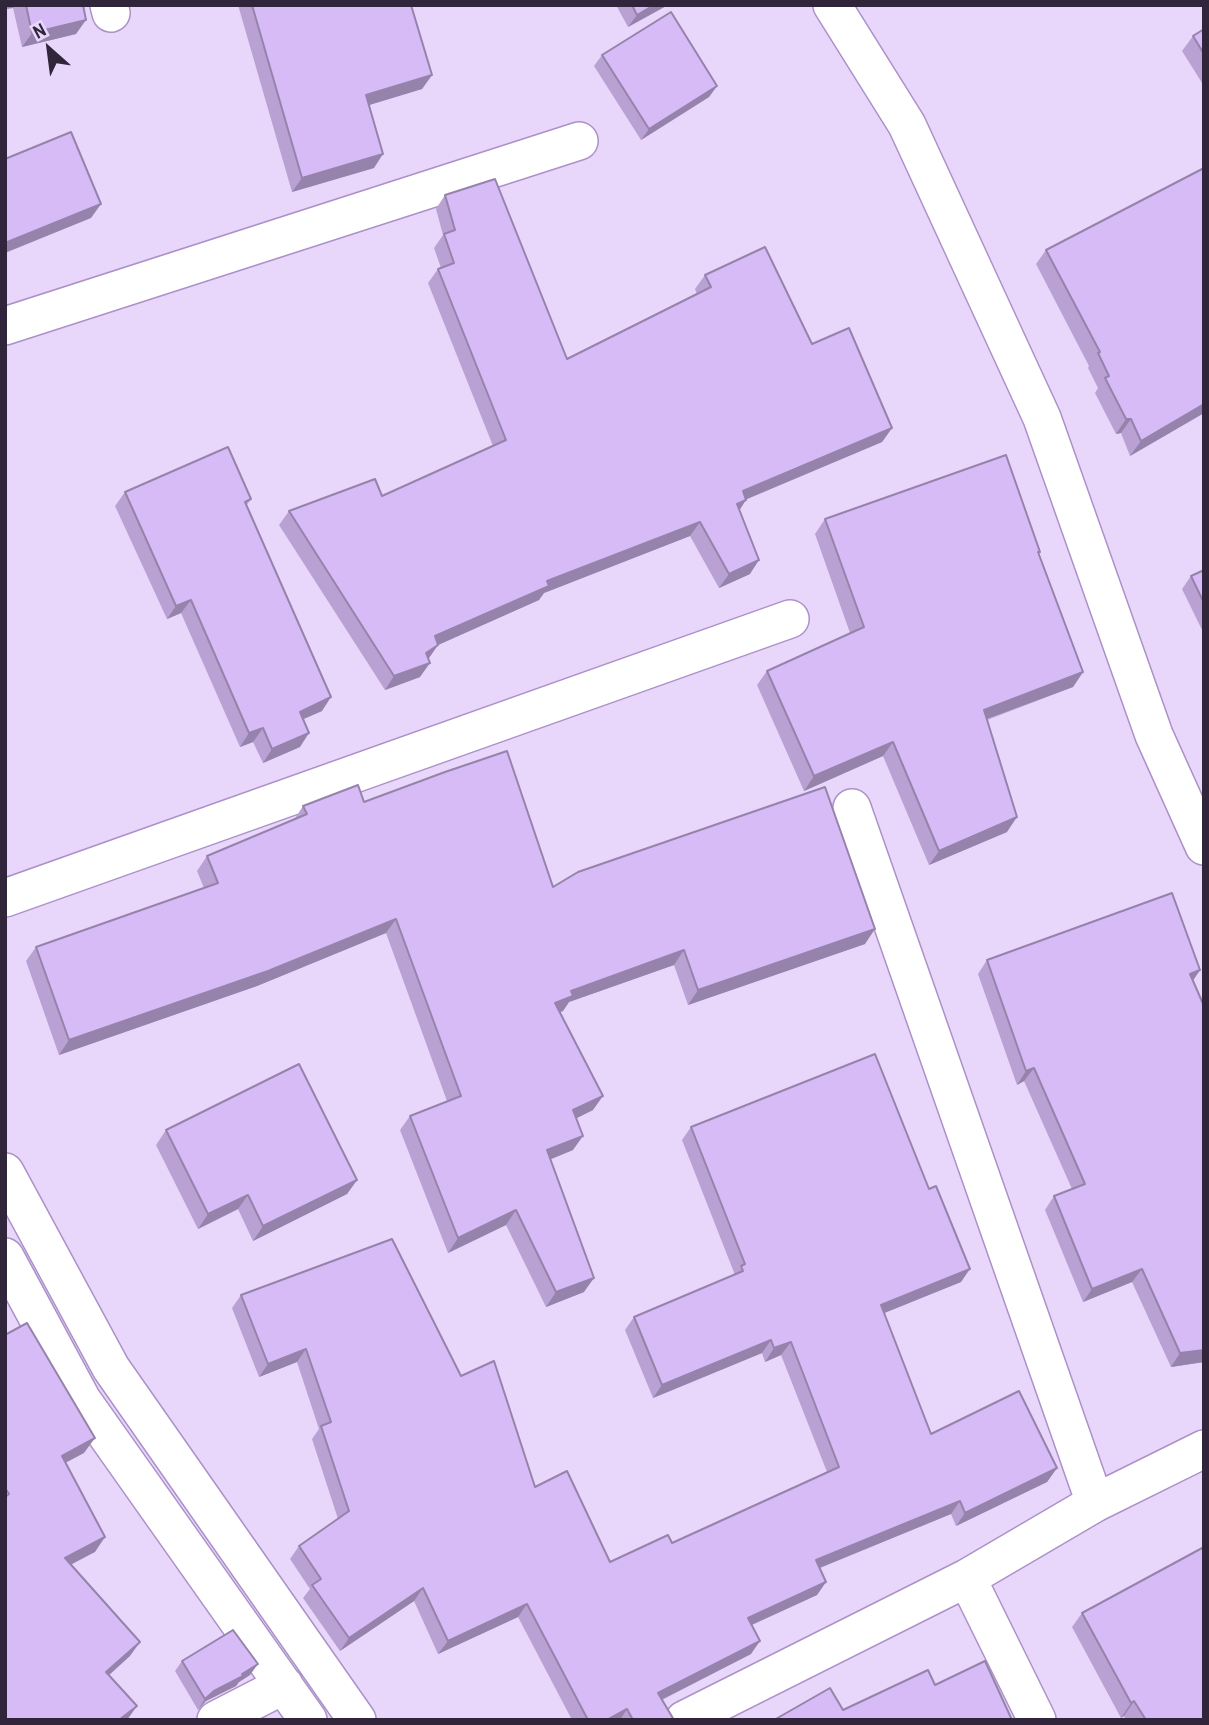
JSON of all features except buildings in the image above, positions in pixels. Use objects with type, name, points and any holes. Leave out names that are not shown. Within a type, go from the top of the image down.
[{"type":"street","points":[[832,5],[907,125],[1042,418],[1154,736],[1204,846]]},
{"type":"street","points":[[5,326],[579,141]]},
{"type":"street","points":[[5,898],[790,619]]},
{"type":"street","points":[[852,808],[1095,1503]]},
{"type":"street","points":[[5,1172],[111,1368],[357,1720]]},
{"type":"street","points":[[5,1257],[82,1400],[308,1720]]},
{"type":"street","points":[[684,1720],[967,1578],[1095,1503],[1204,1449]]},
{"type":"street","points":[[967,1578],[1037,1720]]},
{"type":"street","points":[[216,1720],[284,1685]]}]
